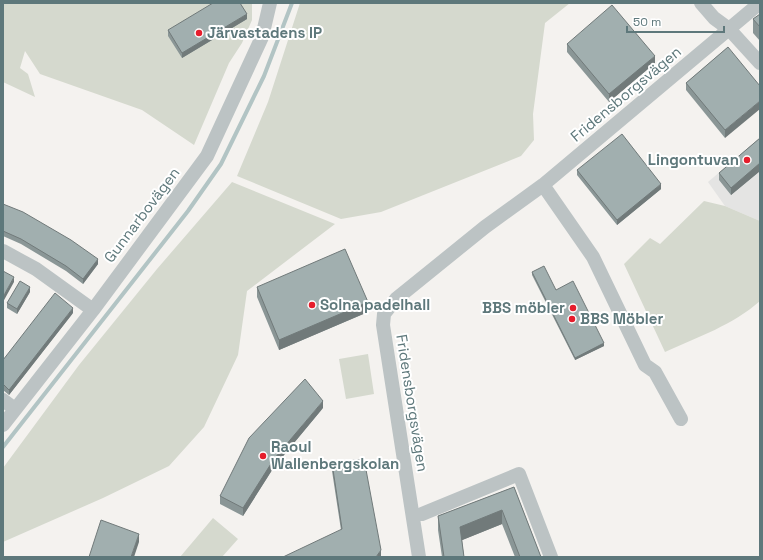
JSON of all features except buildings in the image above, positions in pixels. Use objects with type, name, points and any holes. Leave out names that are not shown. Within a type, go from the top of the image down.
[{"type":"street","name":"Gunnarbovägen","points":[[3,425],[92,310],[207,156],[262,37],[270,3]]},
{"type":"street","points":[[701,3],[714,18],[730,29],[760,63]]},
{"type":"street","name":"Fridensborgsvägen","points":[[419,557],[384,333],[384,314],[396,299],[485,227],[543,185],[760,3]]},
{"type":"street","points":[[543,185],[593,257],[645,365],[655,372],[681,419]]},
{"type":"street","points":[[3,251],[36,269],[92,310]]},
{"type":"street","points":[[3,400],[15,410]]},
{"type":"street","points":[[422,514],[520,474],[551,557]]},
{"type":"shaded area","points":[[3,3],[252,3],[252,20],[242,43],[229,63],[194,145],[142,110],[40,74],[25,51],[20,68],[28,74],[35,97],[3,82]]},
{"type":"shaded area","points":[[300,3],[570,3],[545,23],[533,114],[534,140],[521,156],[381,212],[341,219],[237,176],[268,102]]},
{"type":"shaded area","name":"Lingontuvan","points":[[760,138],[760,221],[725,206],[708,182]]},
{"type":"shaded area","points":[[232,182],[335,224],[247,291],[238,355],[204,427],[169,466],[103,498],[3,542],[3,468],[79,365],[157,269]]},
{"type":"shaded area","points":[[704,201],[725,206],[760,221],[760,301],[727,324],[665,352],[624,264],[650,238],[660,244]]},
{"type":"shaded area","points":[[368,354],[374,394],[346,399],[339,359]]},
{"type":"shaded area","points":[[213,518],[238,539],[222,557],[180,557]]},
{"type":"waterway","points":[[3,447],[188,211],[221,164],[264,76],[292,3]]},
{"type":"place","name":"Järvastadens IP","points":[[199,33]]},
{"type":"place","name":"Lingontuvan","points":[[747,160]]},
{"type":"place","name":"Solna padelhall","points":[[312,305]]},
{"type":"place","name":"BBS möbler","points":[[573,308]]},
{"type":"place","name":"BBS Möbler","points":[[572,319]]},
{"type":"place","name":"Raoul Wallenbergskolan","points":[[263,456]]}]
